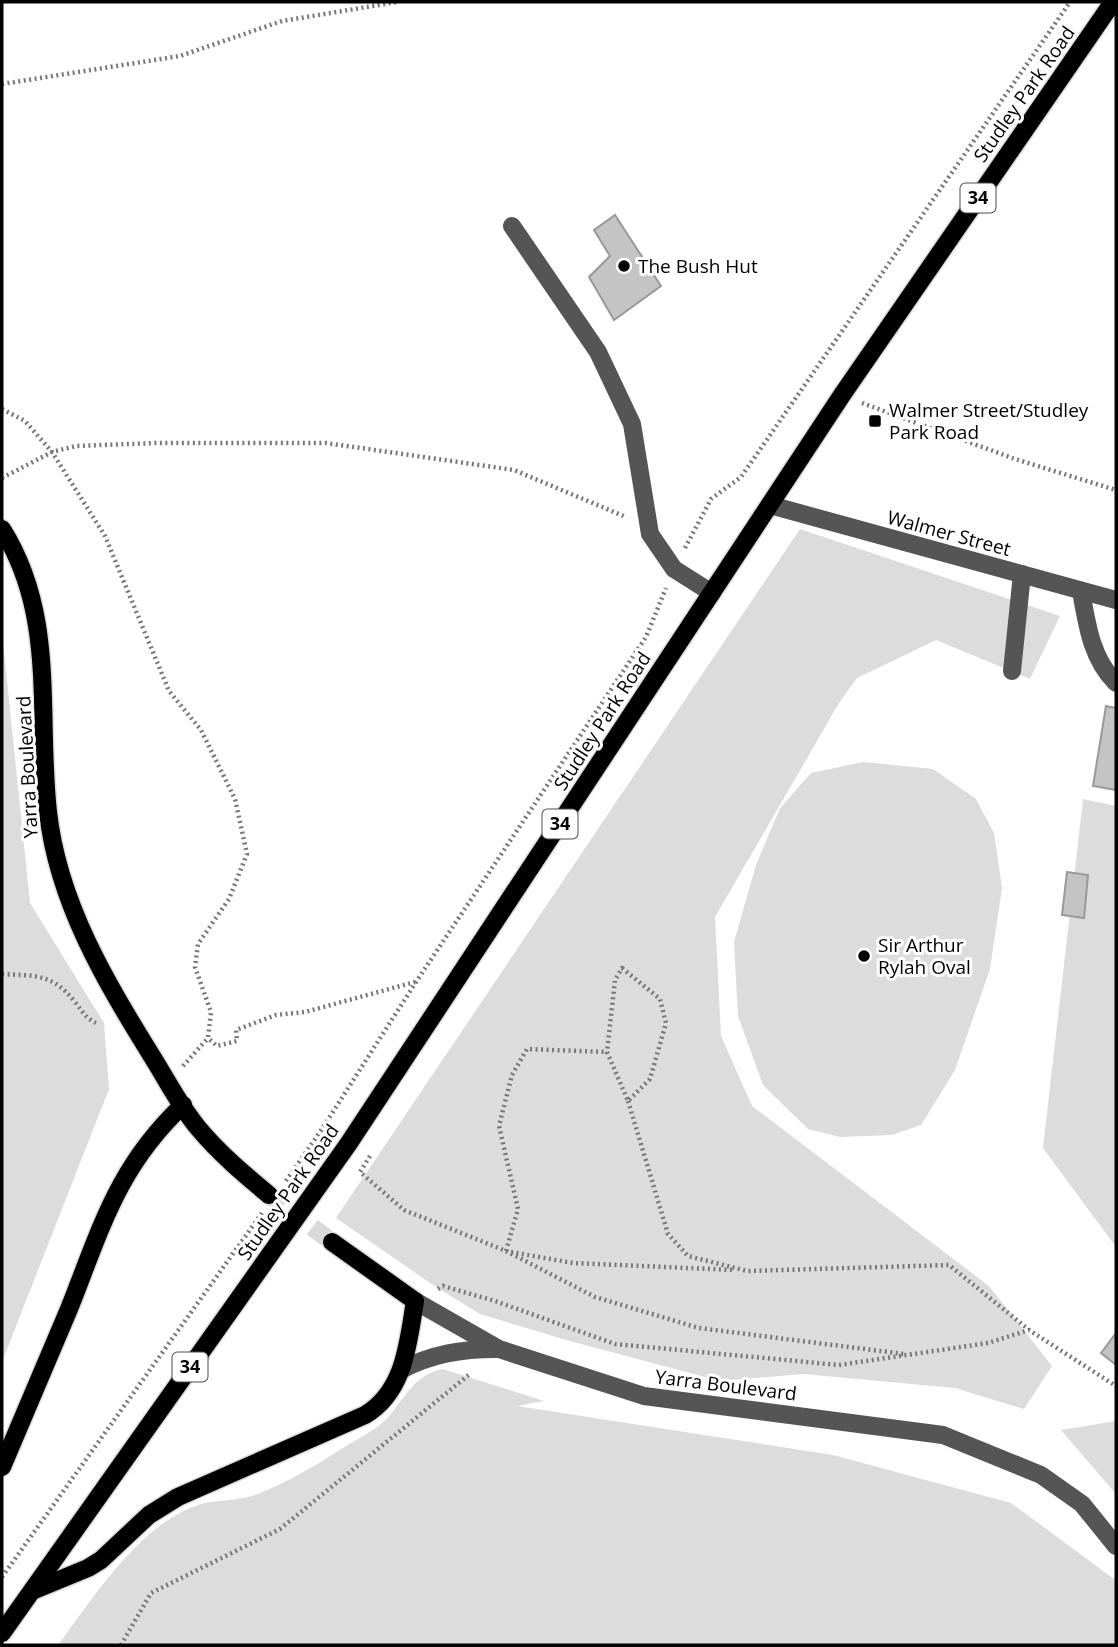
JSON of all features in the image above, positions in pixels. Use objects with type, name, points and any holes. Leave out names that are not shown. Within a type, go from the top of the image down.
[{"type":"main road","name":"Studley Park Road","points":[[2,1633],[349,1143],[842,395],[1113,2]]},
{"type":"main road","name":"Yarra Boulevard","points":[[2,529],[25,573],[35,607],[43,684],[48,812],[53,848],[75,918],[97,961],[198,1128],[228,1161],[272,1197]]},
{"type":"main road","points":[[2,1467],[121,1182],[142,1150],[183,1105]]},
{"type":"main road","name":"Yarra Boulevard","points":[[332,1242],[415,1301]]},
{"type":"main road","points":[[32,1591],[101,1560],[149,1515],[178,1497],[365,1415],[386,1399],[401,1370],[415,1301]]},
{"type":"street","points":[[513,226],[598,352],[632,425],[650,534],[674,569],[712,593]]},
{"type":"street","name":"Walmer Street","points":[[770,505],[1116,600]]},
{"type":"street","points":[[1012,671],[1022,574]]},
{"type":"street","points":[[1081,591],[1091,641],[1105,671],[1116,683]]},
{"type":"street","name":"Yarra Boulevard","points":[[415,1301],[499,1349],[644,1396],[943,1435],[1041,1475],[1082,1504],[1116,1546]]},
{"type":"street","points":[[401,1370],[443,1353],[469,1349],[499,1349]]},
{"type":"path","points":[[2,84],[180,56],[282,22],[397,2]]},
{"type":"path","points":[[842,395],[1004,455],[1116,490]]},
{"type":"path","points":[[2,409],[25,421],[52,452],[104,536],[169,691],[201,730],[235,799],[247,854],[229,899],[198,944],[195,967],[211,1012],[208,1038],[168,1082]]},
{"type":"path","points":[[2,478],[52,452],[76,446],[326,443],[514,470],[619,513],[650,534]]},
{"type":"path","points":[[628,1101],[650,1079],[666,1023],[660,999],[622,968],[615,980],[607,1052],[628,1101],[668,1234],[688,1256],[747,1271]]},
{"type":"path","points":[[2,974],[37,976],[55,982],[75,1002],[85,1018],[98,1024]]},
{"type":"path","points":[[208,1038],[217,1046],[237,1041],[236,1030],[276,1015],[305,1012],[416,982]]},
{"type":"path","points":[[506,1251],[518,1209],[499,1126],[512,1074],[527,1049],[607,1052]]},
{"type":"path","points":[[2,1577],[322,1129]]},
{"type":"path","points":[[349,1143],[371,1154],[360,1172],[404,1210],[506,1251],[595,1297],[699,1328],[912,1354]]},
{"type":"path","points":[[506,1251],[573,1263],[747,1271],[949,1265],[1029,1330],[1116,1386]]},
{"type":"path","points":[[415,1301],[443,1286],[495,1301],[615,1344],[839,1365],[988,1343],[1029,1330]]},
{"type":"path","points":[[121,1645],[151,1593],[280,1529],[499,1349]]},
{"type":"shaded area","points":[[800,529],[1060,616],[1030,679],[936,640],[857,678],[839,703],[715,917],[721,1036],[752,1106],[989,1286],[1052,1366],[1024,1409],[955,1388],[803,1374],[720,1381],[566,1340],[480,1314],[336,1218]]},
{"type":"shaded area","points":[[2,632],[30,903],[104,1023],[109,1089],[2,1362]]},
{"type":"shaded area","name":"Sir Arthur Rylah Oval","points":[[863,762],[933,769],[976,799],[994,833],[1002,888],[990,969],[955,1070],[921,1125],[892,1135],[840,1137],[808,1129],[763,1085],[738,1016],[734,942],[756,865],[780,808],[811,773]]},
{"type":"shaded area","points":[[1083,799],[1116,806],[1116,1247],[1043,1148]]},
{"type":"shaded area","points":[[443,1369],[544,1401],[517,1406],[833,1455],[1011,1503],[1114,1579],[1116,1645],[58,1645],[114,1570],[139,1543],[159,1527],[198,1505],[252,1496],[298,1475],[383,1423],[412,1386],[431,1373]]},
{"type":"shaded area","points":[[1116,1421],[1116,1494],[1061,1430]]},
{"type":"building","name":"The Bush Hut","points":[[615,215],[661,286],[614,320],[589,277],[610,256],[594,230]]},
{"type":"building","points":[[1106,706],[1116,708],[1116,790],[1093,786]]},
{"type":"building","points":[[1067,872],[1088,875],[1084,918],[1062,915]]},
{"type":"building","points":[[1116,1333],[1116,1365],[1101,1353]]},
{"type":"tunnel","points":[[269,1195],[332,1242]]},
{"type":"place","name":"The Bush Hut","points":[[624,266]]},
{"type":"place","name":"Walmer Street/Studley Park Road","points":[[875,421]]},
{"type":"place","name":"Sir Arthur Rylah Oval","points":[[864,956]]}]
